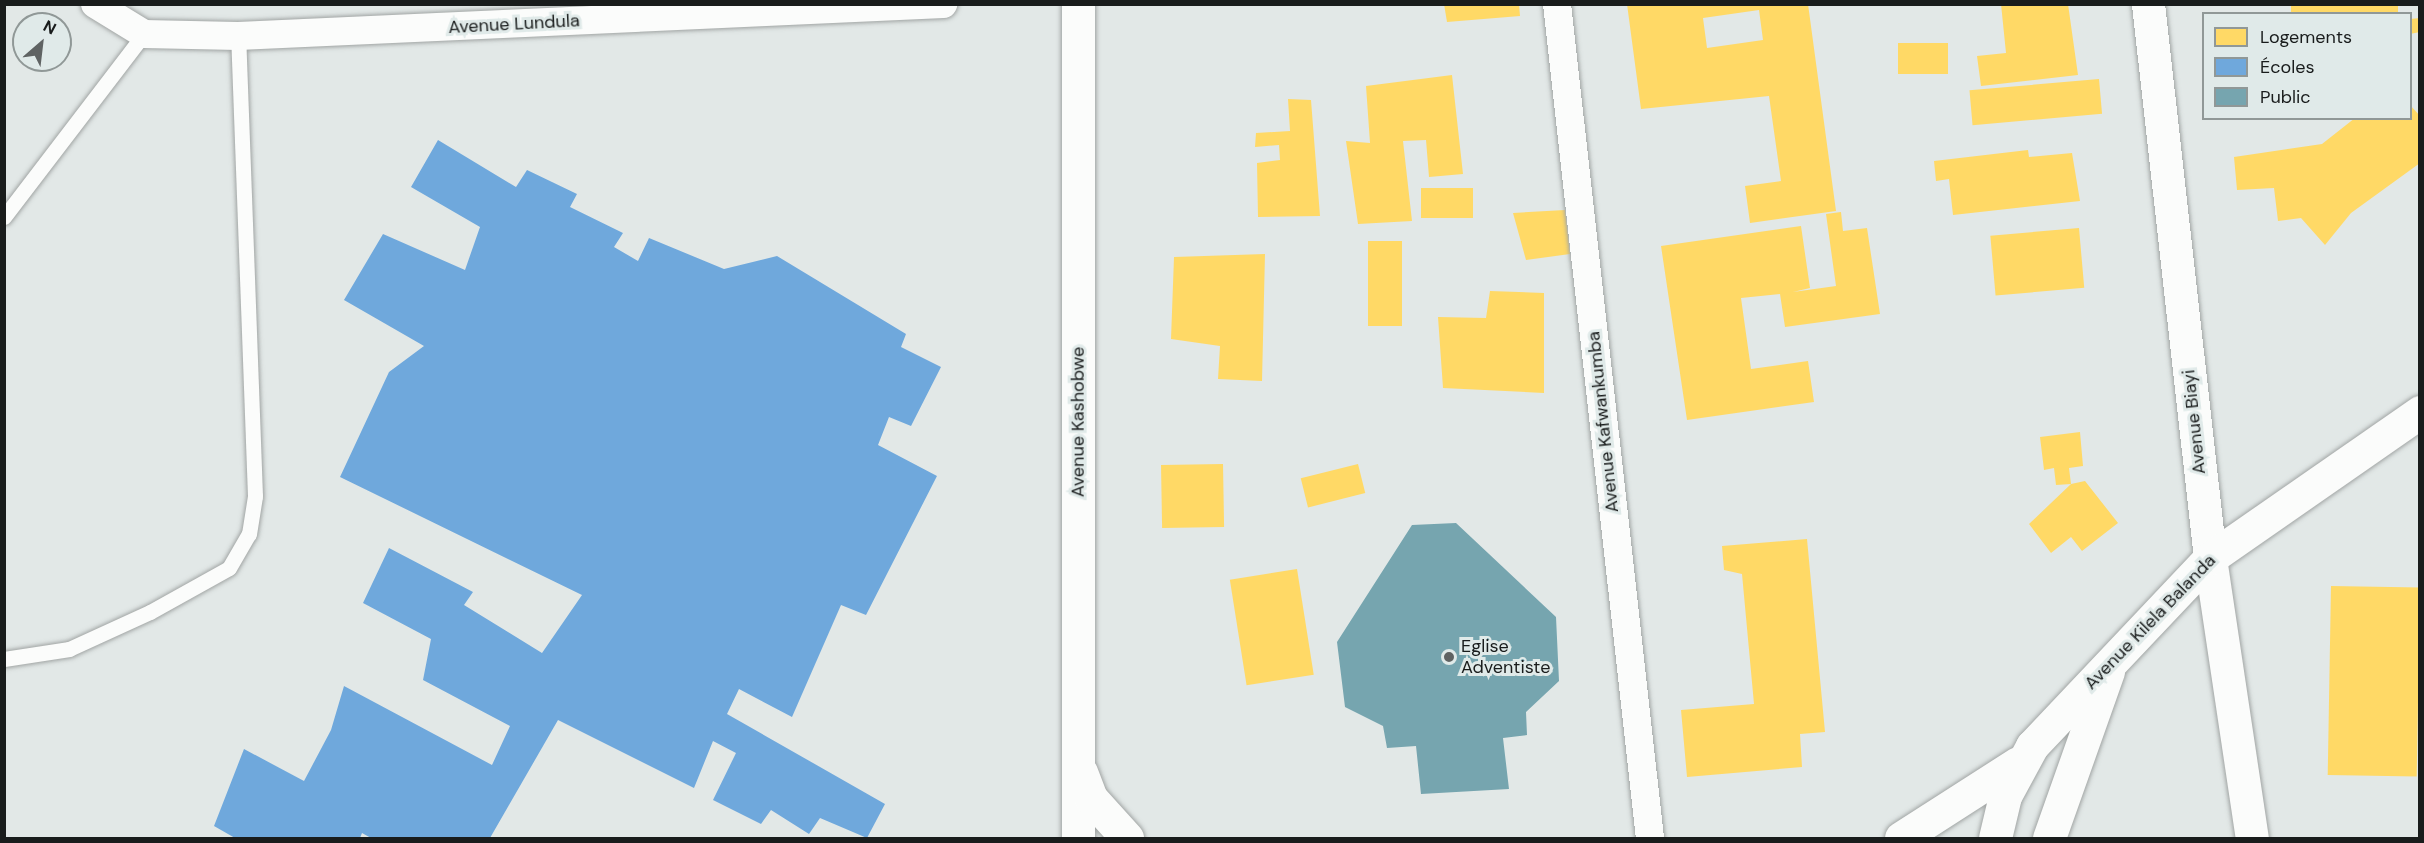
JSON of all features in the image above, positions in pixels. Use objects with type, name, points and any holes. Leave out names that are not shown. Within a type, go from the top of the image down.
[{"type":"street","points":[[95,4],[144,34]]},
{"type":"street","name":"Avenue Lundula","points":[[144,34],[238,36],[943,4]]},
{"type":"street","name":"Avenue Kashobwe","points":[[1078,4],[1078,838]]},
{"type":"street","name":"Avenue Kafwankumba","points":[[1557,4],[1650,838]]},
{"type":"street","name":"Avenue Biayi","points":[[2148,4],[2210,558],[2252,838]]},
{"type":"street","name":"Avenue Kilela Balanda","points":[[1995,838],[2005,796],[2022,760],[2058,715],[2108,669],[2210,558],[2420,412]]},
{"type":"street","points":[[2049,838],[2108,669]]},
{"type":"street","points":[[1900,838],[2022,760]]},
{"type":"street","points":[[1078,767],[1091,798],[1127,838]]},
{"type":"lane","points":[[4,217],[144,34]]},
{"type":"lane","points":[[4,659],[69,649],[150,612],[229,568],[249,534],[255,496],[238,36]]},
{"type":"building: Logements","points":[[1444,4],[1519,4],[1520,16],[1447,22]]},
{"type":"building: Logements","points":[[1627,4],[1808,4],[1836,211],[1750,223],[1745,186],[1781,181],[1769,96],[1641,109]],"holes":[[[1759,10],[1763,40],[1707,48],[1703,18]]]},
{"type":"building: Logements","points":[[2001,4],[2068,4],[2078,75],[1981,86],[1977,56],[2006,53]]},
{"type":"building: Logements","points":[[2291,4],[2398,4],[2398,12],[2291,12]]},
{"type":"building: Logements","points":[[2420,18],[2420,32],[2412,34],[2412,19]]},
{"type":"building: Logements","points":[[1898,43],[1948,43],[1948,74],[1898,74]]},
{"type":"building: Logements","points":[[1452,75],[1463,174],[1429,177],[1426,140],[1403,141],[1412,221],[1358,224],[1346,141],[1370,143],[1366,86]]},
{"type":"building: Logements","points":[[2099,79],[2102,114],[1973,125],[1969,90]]},
{"type":"building: Logements","points":[[1288,99],[1311,100],[1320,216],[1258,217],[1257,163],[1280,160],[1279,145],[1255,147],[1256,133],[1290,131]]},
{"type":"building: Logements","points":[[2412,107],[2420,116],[2420,163],[2351,213],[2325,245],[2301,218],[2278,221],[2274,188],[2237,190],[2234,157],[2322,144],[2352,120],[2412,120]]},
{"type":"building: Logements","points":[[2028,150],[2029,157],[2072,153],[2080,201],[1953,215],[1949,179],[1936,181],[1934,161]]},
{"type":"building: Logements","points":[[1421,188],[1473,188],[1473,218],[1421,218]]},
{"type":"building: Logements","points":[[1565,210],[1570,254],[1526,260],[1513,213]]},
{"type":"building: Logements","points":[[1841,212],[1843,231],[1867,228],[1880,314],[1785,327],[1780,294],[1741,298],[1751,369],[1808,361],[1814,402],[1687,420],[1661,246],[1801,226],[1810,288],[1793,292],[1836,286],[1826,214]]},
{"type":"building: Logements","points":[[2079,228],[2084,288],[1996,296],[1990,236]]},
{"type":"building: Logements","points":[[1368,241],[1402,241],[1402,326],[1368,326]]},
{"type":"building: Logements","points":[[1265,254],[1262,381],[1218,379],[1220,346],[1171,339],[1174,257]]},
{"type":"building: Logements","points":[[1490,291],[1544,293],[1544,393],[1443,388],[1438,317],[1486,318]]},
{"type":"building: Logements","points":[[2080,432],[2083,466],[2069,468],[2071,484],[2056,485],[2054,468],[2044,470],[2040,437]]},
{"type":"building: Logements","points":[[1223,464],[1224,527],[1162,528],[1161,465]]},
{"type":"building: Logements","points":[[1358,464],[1365,493],[1308,507],[1301,478]]},
{"type":"building: Logements","points":[[2085,481],[2118,523],[2082,551],[2071,537],[2051,553],[2029,524],[2071,484]]},
{"type":"building: Logements","points":[[1807,539],[1825,732],[1800,734],[1802,767],[1687,777],[1681,710],[1754,704],[1742,574],[1724,570],[1722,546]]},
{"type":"building: Logements","points":[[1297,569],[1314,675],[1247,685],[1230,580]]},
{"type":"building: Logements","points":[[2331,586],[2420,588],[2417,777],[2328,775]]},
{"type":"building: Écoles","points":[[438,140],[516,187],[527,170],[577,194],[570,207],[623,233],[614,247],[638,261],[649,238],[724,269],[777,256],[906,334],[901,347],[941,367],[911,426],[889,417],[878,445],[937,476],[866,615],[841,605],[792,717],[739,689],[727,714],[885,804],[867,838],[820,818],[809,834],[771,810],[761,824],[713,800],[736,753],[713,741],[694,788],[558,720],[490,838],[371,838],[362,833],[360,838],[235,838],[214,826],[244,749],[304,781],[331,730],[344,686],[492,765],[510,726],[423,680],[431,639],[363,603],[389,548],[473,592],[464,605],[542,653],[582,595],[340,477],[389,372],[424,346],[344,300],[383,234],[465,270],[480,227],[411,187]]},
{"type":"building: Public","points":[[1456,523],[1556,617],[1559,681],[1526,712],[1527,735],[1503,738],[1509,789],[1421,794],[1416,746],[1387,748],[1383,726],[1345,707],[1337,642],[1412,525]]},
{"type":"place","name":"Eglise Adventiste","points":[[1449,657]]}]
